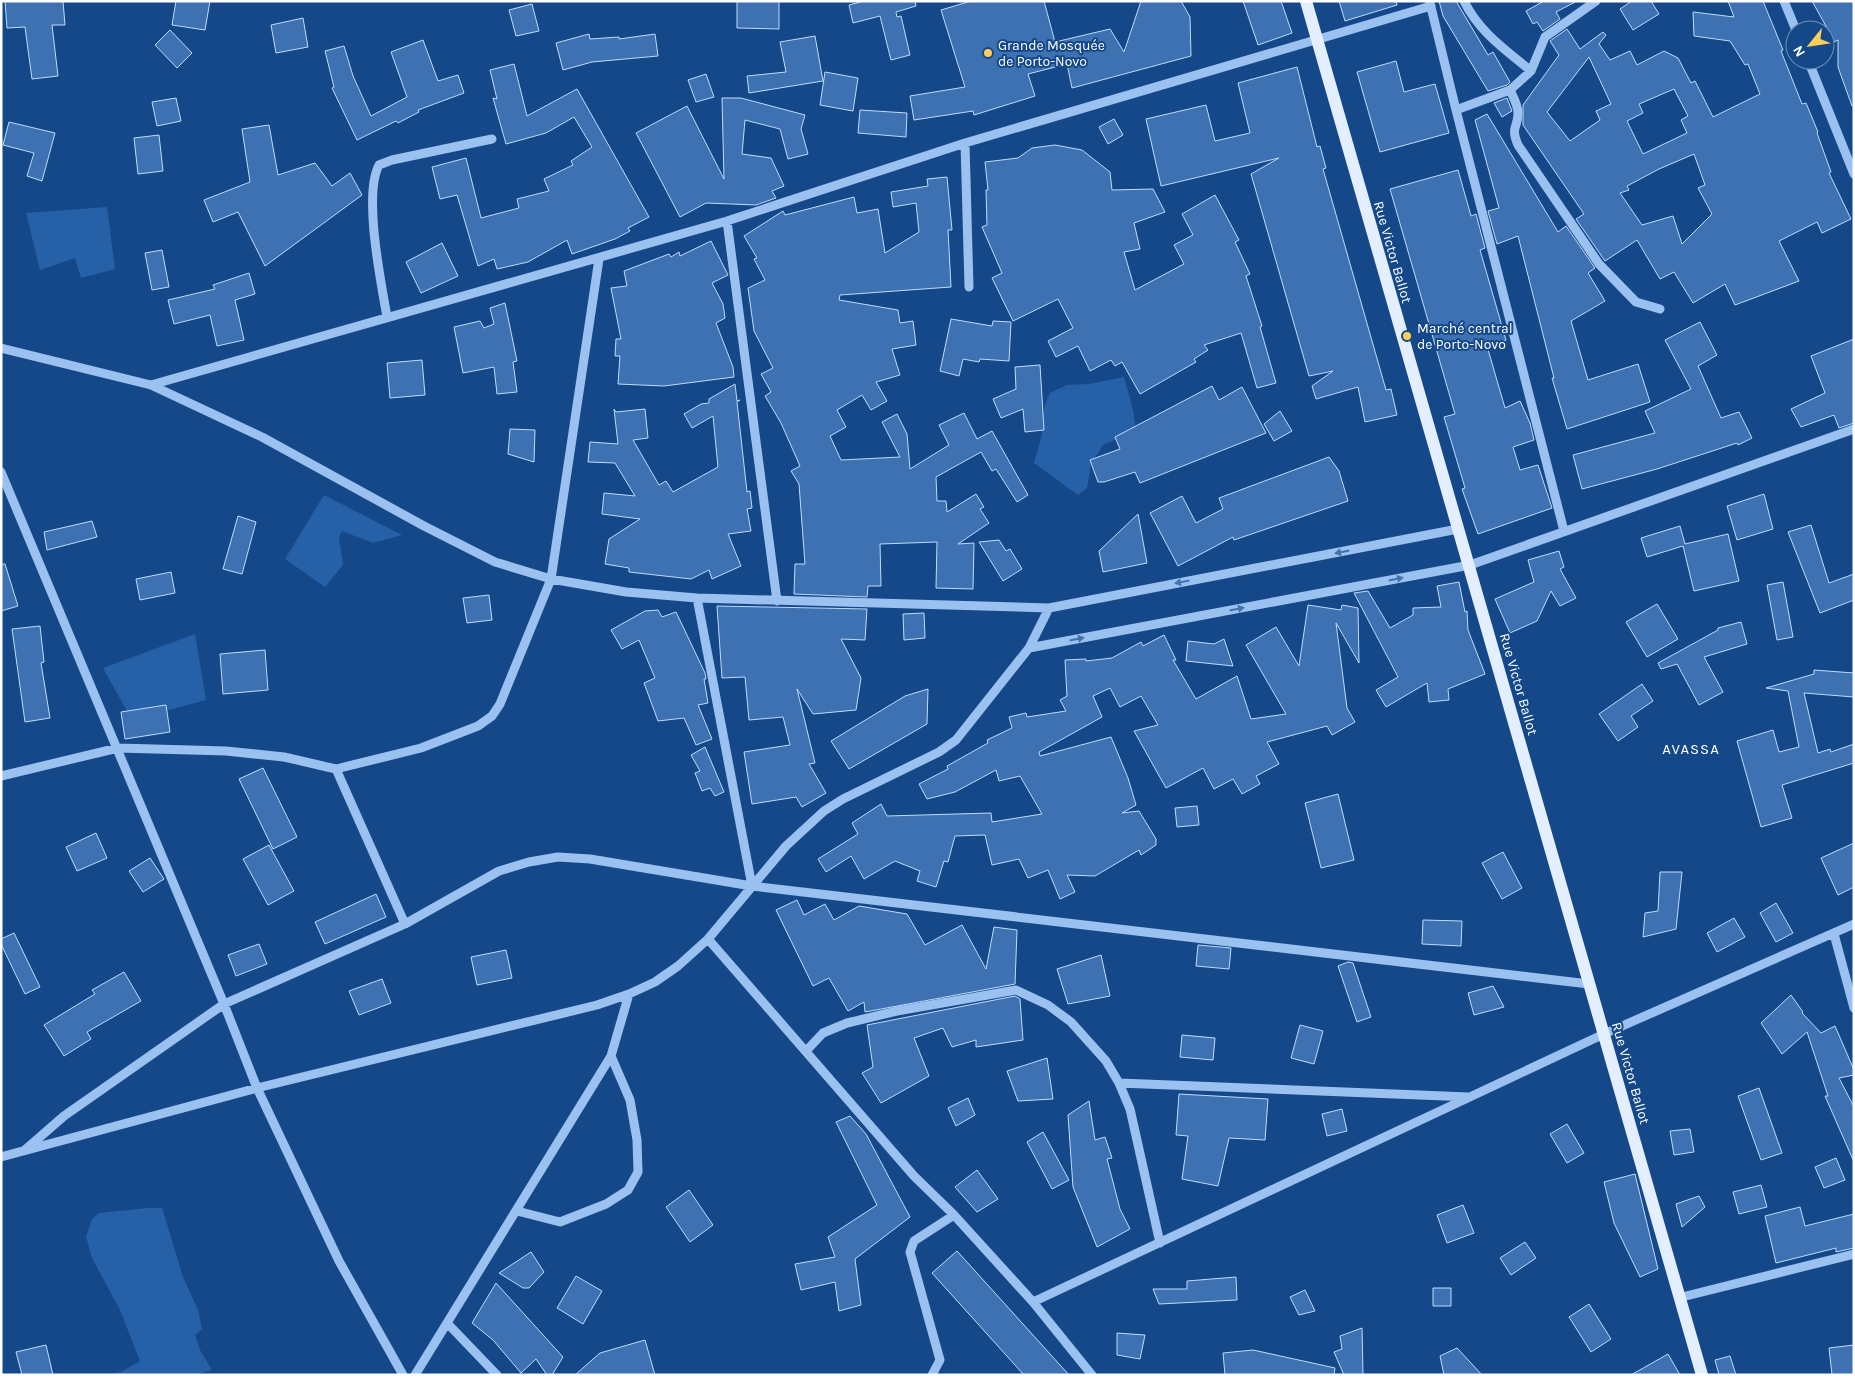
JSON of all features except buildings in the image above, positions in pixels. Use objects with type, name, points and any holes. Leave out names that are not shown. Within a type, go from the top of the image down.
[{"type":"main road","name":"Rue Victor Ballot","points":[[1306,1],[1470,565],[1589,984],[1682,1297],[1702,1375]]},
{"type":"street","points":[[1464,1],[1471,16],[1481,29],[1532,71]]},
{"type":"street","points":[[1456,110],[1510,90],[1532,71],[1545,37],[1596,1]]},
{"type":"street","points":[[1784,1],[1792,20]]},
{"type":"street","points":[[151,385],[727,222],[965,143],[1318,40],[1431,4],[1456,110],[1564,531]]},
{"type":"street","points":[[1812,70],[1854,174]]},
{"type":"street","points":[[1510,90],[1518,107],[1518,115],[1513,132],[1518,145],[1593,256],[1617,284],[1636,302],[1660,309]]},
{"type":"street","points":[[387,317],[375,248],[373,176],[379,165],[392,160],[492,140]]},
{"type":"street","points":[[965,143],[969,287]]},
{"type":"street","points":[[727,222],[776,601]]},
{"type":"street","points":[[1,776],[118,748],[226,751],[284,757],[336,769],[421,748],[478,726],[492,716],[500,704],[551,579],[599,259]]},
{"type":"street","points":[[1,348],[151,385],[262,437],[424,526],[495,562],[551,579],[626,592],[697,598],[776,601],[1049,608],[1458,529]]},
{"type":"street","points":[[1029,648],[1470,565],[1854,430]]},
{"type":"street","points":[[1,472],[118,748],[257,1088],[339,1261],[403,1375]]},
{"type":"street","points":[[697,598],[752,886]]},
{"type":"street","points":[[1,1157],[257,1088],[597,1005],[629,994],[655,982],[678,966],[708,939],[786,846],[824,811],[939,752],[956,740],[1029,648],[1049,608]]},
{"type":"street","points":[[336,769],[406,924]]},
{"type":"street","points":[[26,1150],[64,1116],[224,1004],[406,924],[499,871],[529,862],[558,857],[590,859],[752,886],[1589,984]]},
{"type":"street","points":[[1033,1302],[1604,1034],[1854,924]]},
{"type":"street","points":[[1834,934],[1854,1008]]},
{"type":"street","points":[[708,939],[914,1176],[954,1215],[1033,1302],[1092,1375]]},
{"type":"street","points":[[806,1052],[824,1033],[846,1023],[897,1011],[1016,990],[1048,1005],[1071,1022],[1106,1061],[1119,1084],[1130,1109],[1160,1243]]},
{"type":"street","points":[[415,1375],[611,1056],[629,994]]},
{"type":"street","points":[[517,1211],[560,1222],[606,1204],[628,1190],[638,1172],[637,1140],[630,1100],[611,1056]]},
{"type":"street","points":[[1119,1084],[1471,1097]]},
{"type":"street","points":[[932,1375],[940,1360],[910,1252],[914,1241],[954,1215]]},
{"type":"street","points":[[1682,1297],[1854,1254]]},
{"type":"street","points":[[448,1324],[497,1375]]},
{"type":"shaded area","points":[[107,207],[115,269],[81,278],[75,258],[40,270],[26,213]]},
{"type":"shaded area","points":[[1124,377],[1133,410],[1136,431],[1103,445],[1091,464],[1087,488],[1078,495],[1034,463],[1042,434],[1044,407],[1050,393],[1067,385],[1089,384]]},
{"type":"shaded area","points":[[324,495],[402,535],[373,543],[342,531],[339,538],[343,565],[325,587],[285,559]]},
{"type":"shaded area","points":[[195,634],[206,700],[132,720],[103,668]]},
{"type":"shaded area","points":[[162,1208],[183,1277],[198,1310],[202,1329],[195,1335],[200,1350],[212,1370],[195,1375],[104,1375],[121,1372],[140,1361],[120,1310],[92,1258],[86,1237],[92,1219],[99,1213]]},
{"type":"place","name":"Grande Mosquée de Porto-Novo","points":[[988,53]]},
{"type":"place","name":"Marché central de Porto-Novo","points":[[1407,336]]},
{"type":"district","name":"AVASSA","points":[[1691,749]]}]
